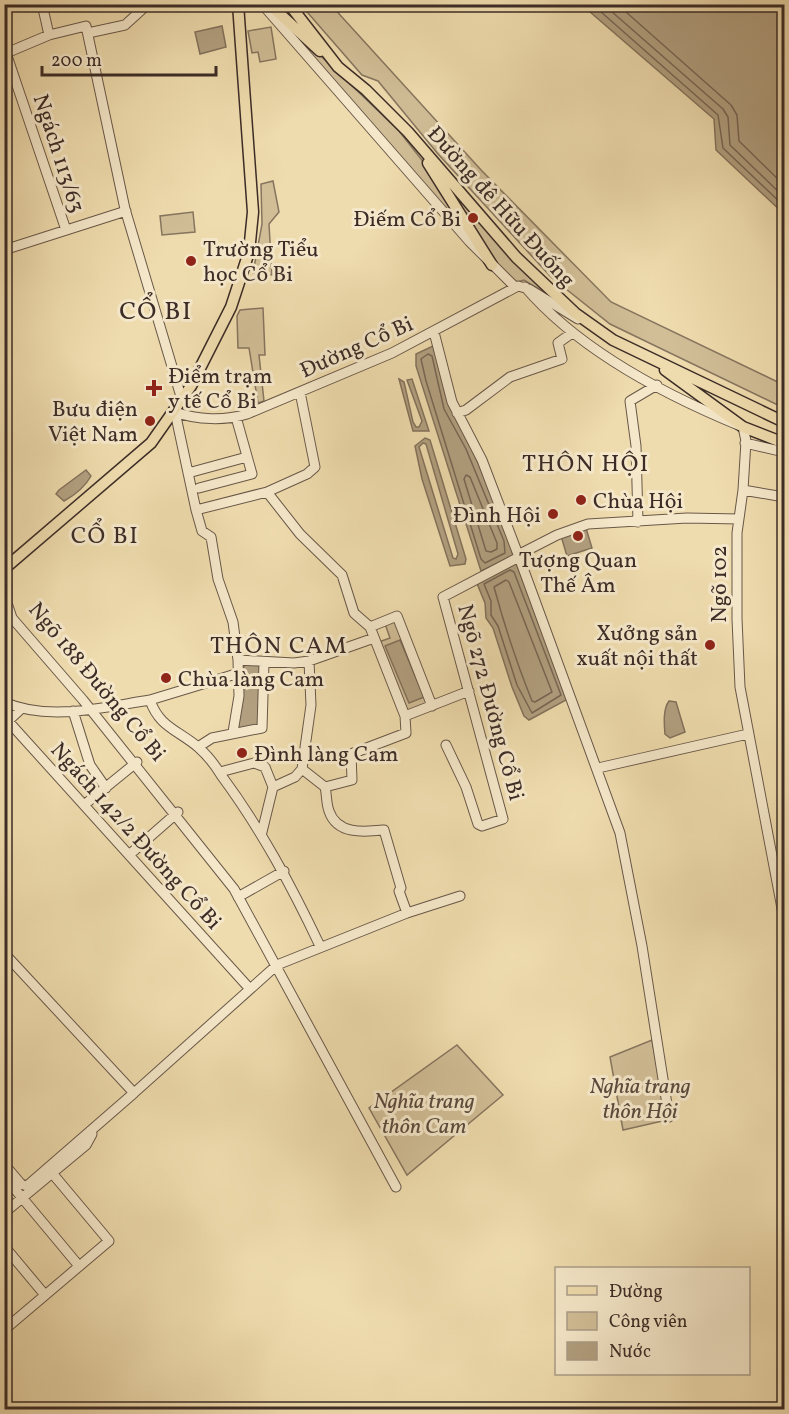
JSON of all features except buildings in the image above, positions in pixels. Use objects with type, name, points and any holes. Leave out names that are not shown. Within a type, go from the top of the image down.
[{"type":"main road","points":[[6,568],[147,448],[182,400],[231,307],[245,267],[251,239],[253,212],[238,4]]},
{"type":"main road","points":[[269,4],[338,67]]},
{"type":"main road","name":"Đường đê Hữu Đuống","points":[[289,4],[338,67],[408,132],[516,257],[549,290],[589,324],[643,354],[784,422]]},
{"type":"main road","points":[[408,132],[492,265]]},
{"type":"main road","points":[[643,354],[743,428],[784,443]]},
{"type":"street","points":[[42,4],[49,35]]},
{"type":"street","points":[[88,33],[125,25],[148,4]]},
{"type":"street","points":[[262,4],[492,265],[572,333],[620,365],[743,428]]},
{"type":"street","points":[[5,52],[49,35],[86,26],[126,211],[182,400]]},
{"type":"street","name":"Ngách 113/63","points":[[5,52],[66,231]]},
{"type":"street","points":[[4,250],[126,211]]},
{"type":"street","points":[[520,287],[589,324]]},
{"type":"street","name":"Đường Cổ Bi","points":[[175,411],[202,417],[236,417],[300,392],[434,332],[520,287]]},
{"type":"street","points":[[434,332],[449,393],[482,460],[598,768],[620,833],[633,896],[669,1117]]},
{"type":"street","points":[[457,412],[466,410],[510,377],[562,359],[558,343],[572,333]]},
{"type":"street","points":[[638,522],[636,446],[630,401],[657,385]]},
{"type":"street","points":[[196,510],[267,492],[307,474],[315,467],[300,392]]},
{"type":"street","points":[[175,411],[196,510],[202,531],[211,537],[218,579],[233,622],[239,673],[239,696],[233,732]]},
{"type":"street","points":[[199,488],[252,474],[236,417]]},
{"type":"street","name":"Ngõ 102","points":[[743,428],[746,443],[743,490],[738,519],[738,653],[749,737],[784,919]]},
{"type":"street","points":[[746,443],[784,452]]},
{"type":"street","points":[[188,473],[247,457]]},
{"type":"street","points":[[743,490],[784,497]]},
{"type":"street","points":[[267,492],[310,545],[338,570],[354,613],[370,627],[405,716],[406,733],[351,754],[352,780],[325,787]]},
{"type":"street","points":[[518,556],[557,535],[588,524],[687,518],[738,519]]},
{"type":"street","name":"Ngõ 272 Đường Cổ Bi","points":[[446,745],[481,826],[503,819],[443,597],[518,556]]},
{"type":"street","name":"Ngõ 188 Đường Cổ Bi","points":[[6,568],[8,609],[14,619],[93,708],[241,895],[280,964],[396,1187]]},
{"type":"street","points":[[370,627],[397,616],[432,706]]},
{"type":"street","points":[[238,660],[309,661],[374,638]]},
{"type":"street","points":[[273,787],[295,777],[302,769],[311,705],[309,661]]},
{"type":"street","points":[[198,747],[212,738],[262,728],[264,662]]},
{"type":"street","points":[[4,702],[21,709],[42,712],[73,711],[150,700],[239,673]]},
{"type":"street","points":[[405,716],[469,691]]},
{"type":"street","points":[[150,700],[158,718],[165,726],[198,747],[220,772],[261,831],[284,871],[320,946]]},
{"type":"street","name":"Ngách 142/2 Đường Cổ Bi","points":[[21,709],[6,722],[250,989]]},
{"type":"street","points":[[73,711],[90,765],[106,788]]},
{"type":"street","points":[[598,768],[749,737]]},
{"type":"street","points":[[84,805],[137,762]]},
{"type":"street","points":[[220,772],[254,763],[262,764],[273,787],[261,831]]},
{"type":"street","points":[[302,769],[325,787],[329,812],[345,828],[357,832],[384,830],[399,891],[407,913]]},
{"type":"street","points":[[129,855],[178,813]]},
{"type":"street","points":[[241,895],[284,871]]},
{"type":"street","points":[[4,1164],[25,1187],[280,964],[407,913],[460,896]]},
{"type":"street","points":[[4,953],[135,1093]]},
{"type":"street","points":[[4,1213],[86,1145],[98,1125]]},
{"type":"street","points":[[6,1324],[45,1295],[109,1240],[52,1173]]},
{"type":"street","points":[[4,1176],[79,1266]]},
{"type":"street","points":[[4,1246],[45,1295]]},
{"type":"green space","points":[[268,5],[399,131],[425,164],[473,242]]},
{"type":"green space","points":[[301,5],[331,5],[482,171],[611,302],[784,385],[784,408],[610,324],[551,277],[438,154],[378,81],[362,75]]},
{"type":"green space","points":[[271,27],[276,59],[260,62],[258,52],[252,53],[248,31]]},
{"type":"green space","points":[[273,181],[279,212],[269,224],[272,275],[253,273],[262,224],[261,184]]},
{"type":"green space","points":[[447,183],[562,303],[524,280],[517,282],[498,267]]},
{"type":"green space","points":[[193,212],[195,232],[162,235],[160,216]]},
{"type":"green space","points":[[263,308],[265,355],[259,355],[264,401],[258,403],[249,348],[238,348],[237,316],[240,310]]},
{"type":"green space","points":[[397,616],[432,706],[405,716],[376,643],[390,638],[384,621]]},
{"type":"green space","name":"Nghĩa trang thôn Hội","points":[[652,1040],[667,1120],[623,1130],[610,1057]]},
{"type":"green space","name":"Nghĩa trang thôn Cam","points":[[457,1045],[503,1095],[407,1175],[369,1108]]},
{"type":"water","points":[[582,5],[784,5],[784,214],[716,150],[714,119]]},
{"type":"water","points":[[222,26],[226,47],[200,54],[195,32]]},
{"type":"water","points":[[435,345],[450,406],[471,446],[510,539],[513,556],[481,571],[416,366],[416,354]]},
{"type":"water","points":[[399,379],[404,382],[413,422],[416,427],[419,427],[422,421],[407,380],[412,379],[429,431],[413,431]]},
{"type":"water","points":[[425,438],[430,440],[466,559],[465,564],[450,566],[422,479],[415,446]],"holes":[[[423,443],[426,444],[458,554],[456,559],[453,558],[419,447]]]},
{"type":"water","points":[[86,470],[91,476],[76,493],[64,501],[56,494],[59,490]]},
{"type":"water","points":[[586,528],[592,548],[567,556],[561,536]]},
{"type":"water","points":[[514,563],[517,565],[568,699],[529,720],[524,716],[512,687],[493,628],[486,618],[485,603],[476,581]]},
{"type":"water","points":[[400,640],[424,697],[409,703],[385,646]]},
{"type":"water","points":[[245,664],[260,665],[259,721],[257,726],[241,728],[238,726]]},
{"type":"water","points":[[669,701],[676,702],[685,732],[670,738],[665,734],[664,725]]},
{"type":"place","name":"Điếm Cổ Bi","points":[[473,218]]},
{"type":"place","name":"Trường Tiểu học Cổ Bi","points":[[191,261]]},
{"type":"place","name":"Điểm trạm y tế Cổ Bi","points":[[154,388]]},
{"type":"place","name":"Bưu điện Việt Nam","points":[[150,421]]},
{"type":"place","name":"Chùa Hội","points":[[581,500]]},
{"type":"place","name":"Đình Hội","points":[[553,514]]},
{"type":"place","name":"Tượng Quan Thế Âm","points":[[578,536]]},
{"type":"place","name":"Xưởng sản xuất nội thất","points":[[710,645]]},
{"type":"place","name":"Chùa làng Cam","points":[[166,678]]},
{"type":"place","name":"Đình làng Cam","points":[[242,753]]},
{"type":"district","name":"CỔ BI","points":[[156,310]]},
{"type":"district","name":"THÔN HỘI","points":[[586,463]]},
{"type":"district","name":"CỔ BI","points":[[105,535]]},
{"type":"district","name":"THÔN CAM","points":[[279,645]]}]
